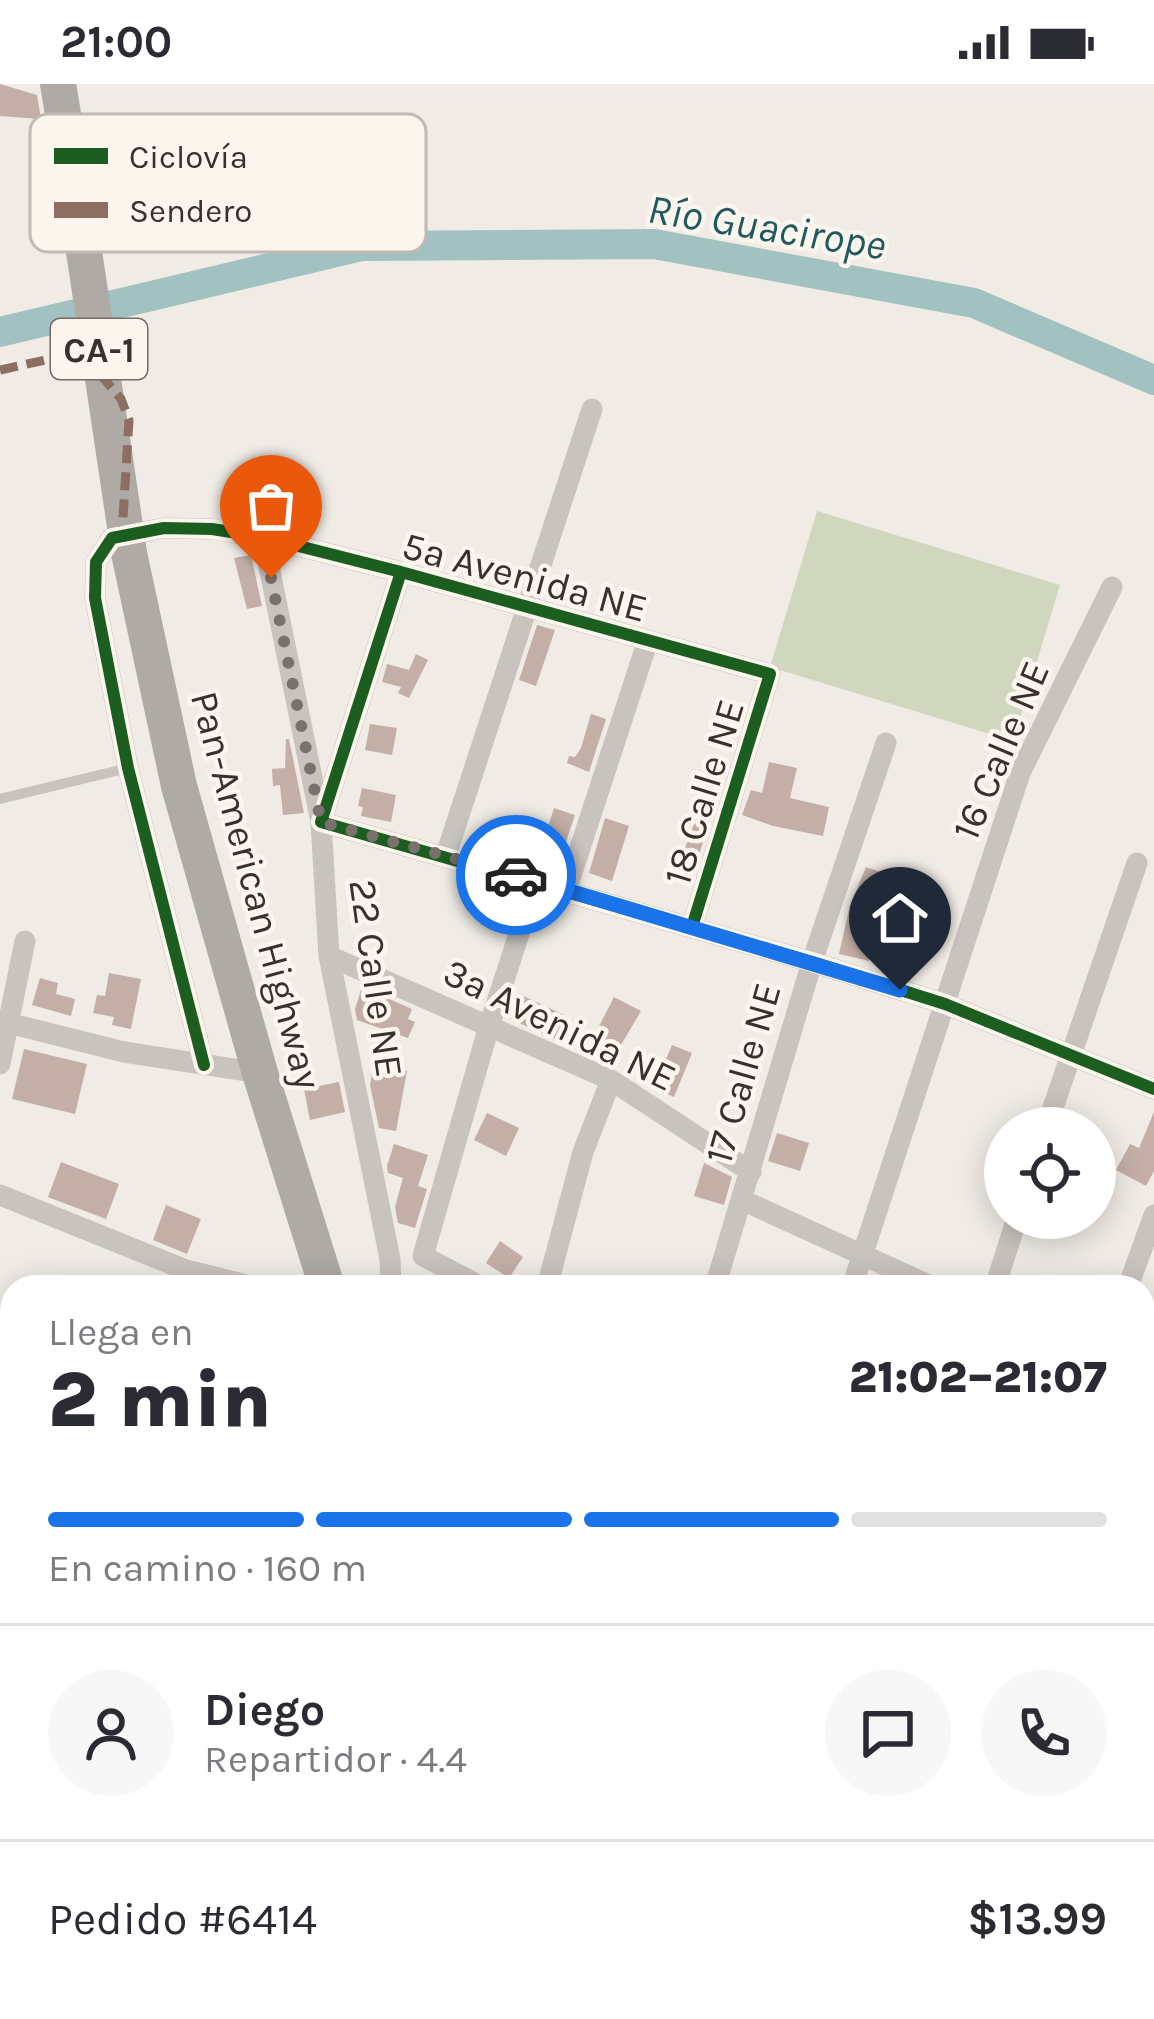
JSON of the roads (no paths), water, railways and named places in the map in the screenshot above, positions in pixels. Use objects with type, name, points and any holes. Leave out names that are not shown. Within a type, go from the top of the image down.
[{"type":"highway","name":"Pan-American Highway","points":[[58,84],[63,114]]},
{"type":"highway","name":"Pan-American Highway","points":[[84,252],[129,554],[179,786],[323,1275]]},
{"type":"street","points":[[446,855],[592,409]]},
{"type":"street","name":"5a Avenida NE","points":[[128,768],[95,598],[94,571],[100,551],[122,534],[164,528],[212,529],[263,537],[770,674]]},
{"type":"street","name":"22 Calle NE","points":[[263,537],[321,822],[329,956],[391,1275]]},
{"type":"street","points":[[401,572],[321,822],[536,881],[944,1004],[1154,1089]]},
{"type":"street","name":"16 Calle NE","points":[[856,1275],[1020,773],[1112,586]]},
{"type":"street","points":[[566,891],[648,640]]},
{"type":"street","name":"18 Calle NE","points":[[692,927],[770,674]]},
{"type":"street","name":"17 Calle NE","points":[[719,1275],[812,962],[886,743]]},
{"type":"street","points":[[128,768],[204,1065]]},
{"type":"street","points":[[1053,1107],[1137,863]]},
{"type":"street","points":[[423,1256],[536,881]]},
{"type":"street","points":[[0,1064],[3,1022],[25,941]]},
{"type":"street","name":"3a Avenida NE","points":[[329,956],[611,1080],[751,1172]]},
{"type":"street","points":[[3,1022],[124,1052],[260,1073]]},
{"type":"street","points":[[551,1275],[583,1152],[611,1080]]},
{"type":"street","points":[[0,1196],[175,1275]]},
{"type":"street","points":[[742,1200],[906,1275]]},
{"type":"street","points":[[1132,1275],[1154,1215]]},
{"type":"street","points":[[999,1275],[1010,1239]]},
{"type":"street","points":[[390,1259],[423,1256],[459,1275]]},
{"type":"lane","points":[[0,799],[128,768]]},
{"type":"waterway","name":"Río Guacirope","points":[[426,246],[654,244],[974,303],[1154,380]]},
{"type":"waterway","name":"Río Guacirope","points":[[0,332],[337,252]]}]
